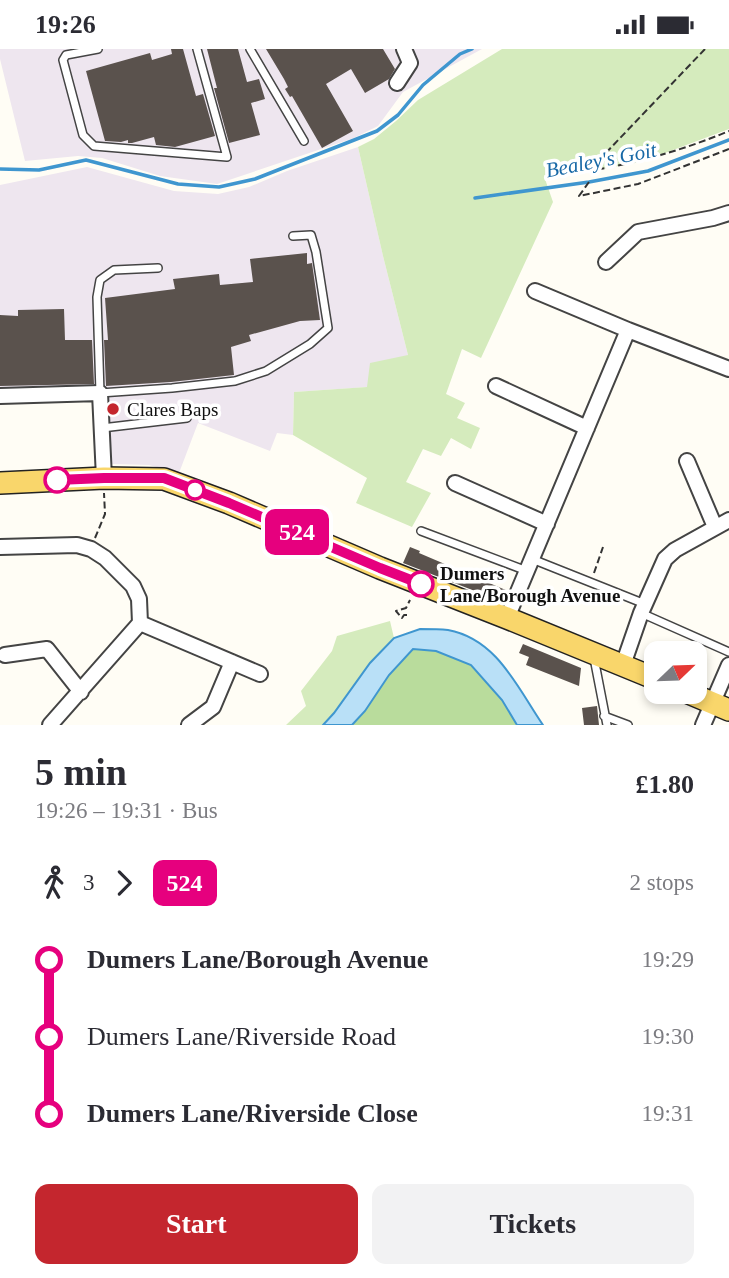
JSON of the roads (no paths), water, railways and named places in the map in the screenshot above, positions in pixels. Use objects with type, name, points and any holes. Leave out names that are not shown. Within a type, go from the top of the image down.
[{"type":"main road","points":[[0,483],[164,478],[644,674]]},
{"type":"street","points":[[397,83],[410,63],[404,49]]},
{"type":"street","points":[[606,263],[638,232],[729,213]]},
{"type":"street","points":[[536,291],[628,331],[729,369]]},
{"type":"street","points":[[507,618],[628,331]]},
{"type":"street","points":[[496,386],[587,428]]},
{"type":"street","points":[[0,396],[100,393],[104,478]]},
{"type":"street","points":[[623,665],[665,559],[675,550],[722,524],[687,461]]},
{"type":"street","points":[[455,483],[547,524]]},
{"type":"street","points":[[0,547],[77,545],[91,549],[105,558],[133,586],[139,599],[140,623],[50,725]]},
{"type":"street","points":[[140,623],[260,674]]},
{"type":"street","points":[[5,655],[47,649],[81,692]]},
{"type":"street","points":[[189,725],[213,707],[232,662]]},
{"type":"street","points":[[703,725],[720,707],[729,665]]},
{"type":"lane","points":[[98,49],[66,55],[63,60],[83,135],[94,146],[227,157],[197,49]]},
{"type":"lane","points":[[250,49],[304,141]]},
{"type":"lane","points":[[158,268],[114,270],[100,280],[97,297],[100,393],[235,381],[266,372],[310,344],[328,328],[311,235],[293,236]]},
{"type":"lane","points":[[101,428],[187,418]]},
{"type":"lane","points":[[421,531],[591,582],[729,652]]},
{"type":"lane","points":[[593,654],[607,725]]},
{"type":"lane","points":[[604,716],[628,725]]},
{"type":"water","points":[[420,629],[448,630],[480,643],[504,667],[543,725],[517,725],[502,700],[471,665],[436,651],[413,649],[389,675],[365,711],[352,725],[323,725],[370,663],[394,638]]},
{"type":"waterway","points":[[0,169],[39,170],[86,160],[178,184],[219,187],[255,179],[377,131],[398,115],[423,85],[460,54],[472,49]]},
{"type":"waterway","name":"Bealey's Goit","points":[[475,198],[648,171],[729,140]]},
{"type":"place","name":"Clares Baps","points":[[113,409]]},
{"type":"place","name":"Dumers Lane/Borough Avenue","points":[[421,584]]}]
